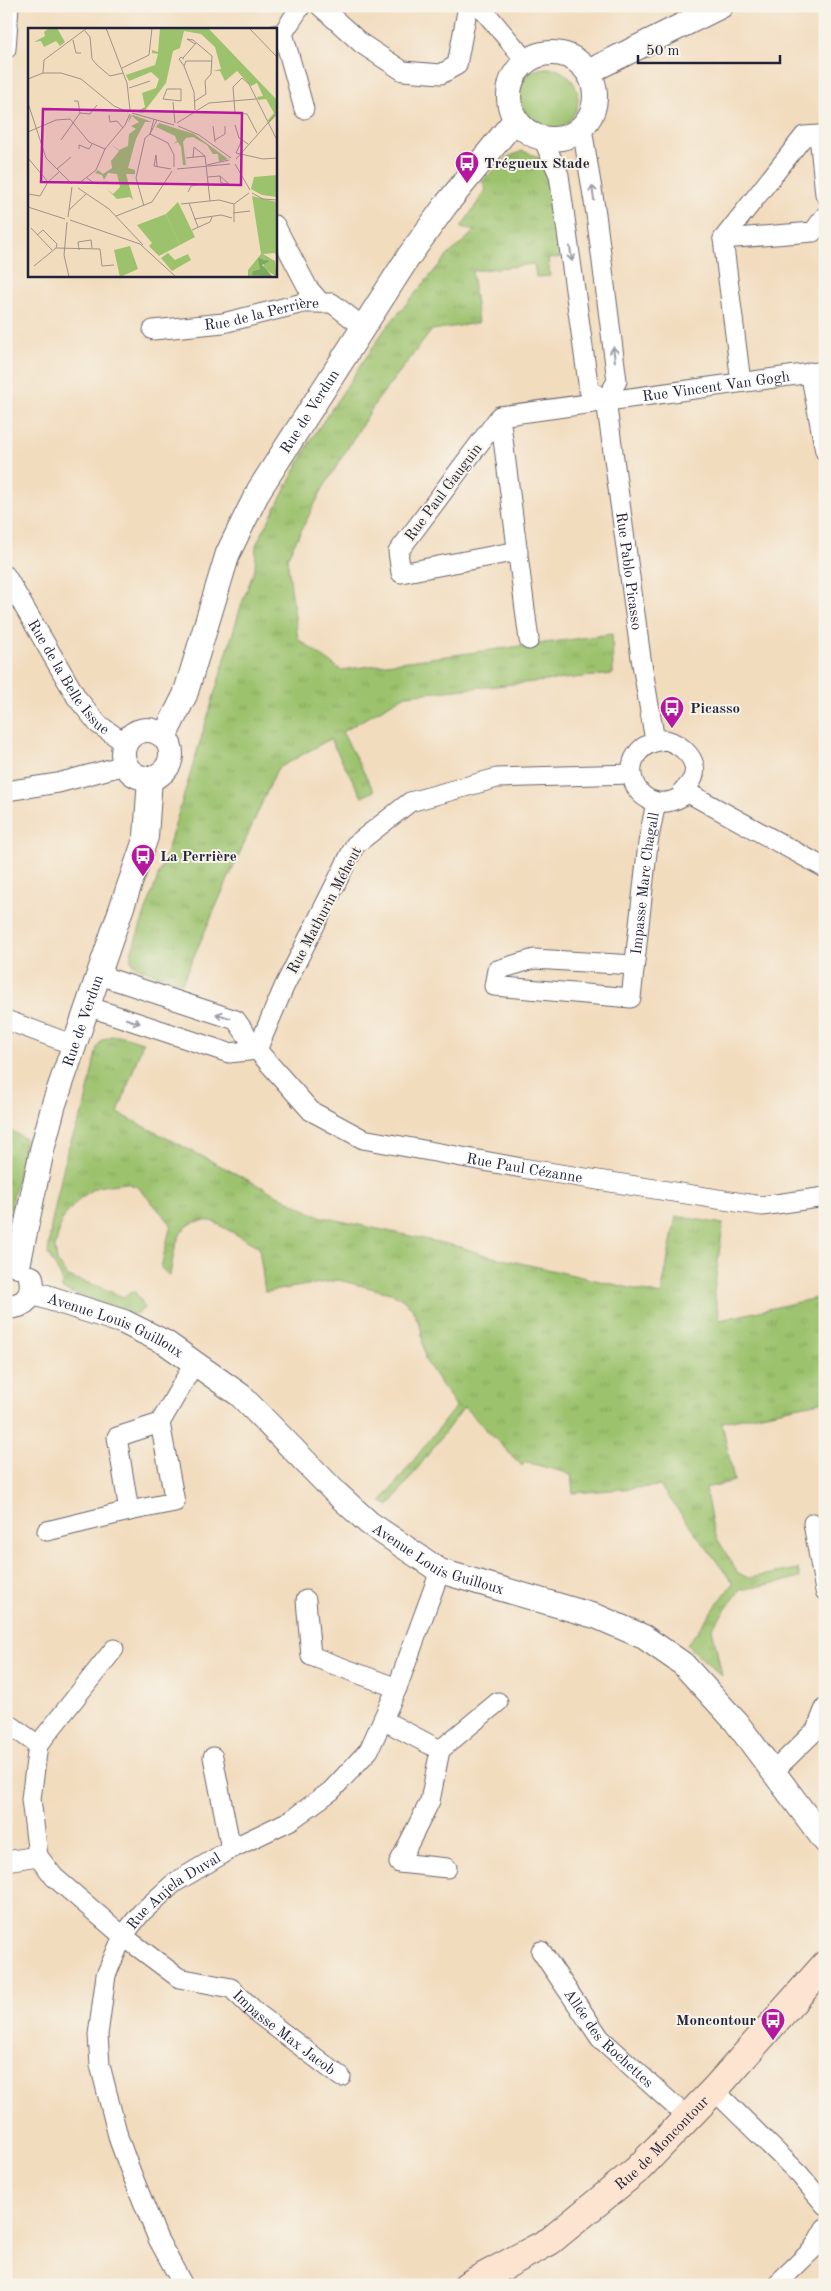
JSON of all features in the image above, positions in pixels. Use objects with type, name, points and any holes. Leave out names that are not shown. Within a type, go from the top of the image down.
[{"type":"main road","name":"Rue de Moncontour","points":[[468,2285],[550,2240],[638,2169],[714,2090],[825,1965]]},
{"type":"street","points":[[6,49],[9,6]]},
{"type":"street","points":[[301,6],[279,34],[304,109]]},
{"type":"street","points":[[320,6],[362,44],[403,71],[441,74],[457,65],[468,6]]},
{"type":"street","points":[[480,6],[526,61]]},
{"type":"street","points":[[588,72],[721,6]]},
{"type":"street","points":[[552,52],[566,55],[579,62],[588,72],[594,83],[595,101],[590,119],[582,128],[570,136],[557,140],[543,139],[523,129],[515,120],[510,108],[511,82],[517,70],[526,61],[552,52]]},
{"type":"street","name":"Rue de Verdun","points":[[164,737],[185,695],[228,553],[259,490],[409,256],[445,206],[515,120]]},
{"type":"street","points":[[582,128],[596,214],[617,381],[606,400]]},
{"type":"street","points":[[741,382],[723,239],[804,136],[819,135],[825,194]]},
{"type":"street","points":[[543,139],[560,175],[588,390],[606,400]]},
{"type":"street","points":[[723,239],[812,232],[825,216]]},
{"type":"street","points":[[276,227],[308,288],[321,303]]},
{"type":"street","name":"Rue de la Perrière","points":[[153,330],[223,323],[303,303],[332,303],[363,327]]},
{"type":"street","points":[[817,372],[825,451]]},
{"type":"street","name":"Rue Vincent Van Gogh","points":[[606,400],[817,372]]},
{"type":"street","points":[[500,416],[606,400]]},
{"type":"street","name":"Rue Pablo Picasso","points":[[606,400],[641,658],[655,741]]},
{"type":"street","name":"Rue Paul Gauguin","points":[[500,416],[398,552],[401,573],[518,551]]},
{"type":"street","name":"Rue Paul Gauguin","points":[[500,416],[529,640]]},
{"type":"street","name":"Rue de la Belle Issue","points":[[6,576],[77,698],[125,754]]},
{"type":"street","points":[[143,730],[158,733],[164,737],[171,751],[170,758],[163,772],[150,778],[135,775],[125,754],[130,737],[143,730]]},
{"type":"street","points":[[666,740],[676,743],[691,758],[694,768],[693,778],[683,790],[683,796],[675,800],[656,802],[647,799],[639,792],[631,774],[632,765],[640,750],[655,741],[666,740]]},
{"type":"street","points":[[6,791],[58,783],[125,754]]},
{"type":"street","name":"Rue Mathurin Méheut","points":[[257,1050],[284,987],[355,845],[410,802],[497,778],[631,774]]},
{"type":"street","name":"Rue de Verdun","points":[[12,1266],[42,1150],[74,1044],[146,837],[150,778]]},
{"type":"street","points":[[683,790],[825,868]]},
{"type":"street","name":"Impasse Marc Chagall","points":[[634,965],[534,959],[497,970],[494,986],[631,998],[648,843],[656,802]]},
{"type":"street","name":"Rue Paul Cézanne","points":[[99,975],[236,1020],[257,1050],[311,1111],[363,1139],[522,1168],[762,1206],[825,1197]]},
{"type":"street","points":[[87,1006],[230,1053],[257,1050]]},
{"type":"street","points":[[6,1020],[74,1044]]},
{"type":"street","points":[[12,1266],[28,1274],[32,1286],[14,1308]]},
{"type":"street","name":"Avenue Louis Guilloux","points":[[14,1308],[124,1322],[166,1343],[240,1395],[337,1494],[369,1523],[440,1571],[598,1617],[644,1637],[683,1664],[704,1685],[736,1722],[825,1841]]},
{"type":"street","points":[[47,1531],[175,1502],[160,1423],[188,1374],[197,1364]]},
{"type":"street","points":[[129,1511],[117,1437],[160,1423]]},
{"type":"street","points":[[814,1523],[825,1591]]},
{"type":"street","name":"Rue Anjela Duval","points":[[183,2285],[158,2238],[129,2167],[119,2140],[100,2065],[98,2035],[106,1975],[124,1936],[140,1913],[174,1883],[231,1849],[291,1820],[331,1791],[369,1750],[397,1688],[440,1571]]},
{"type":"street","points":[[306,1600],[311,1656],[397,1688]]},
{"type":"street","points":[[6,1861],[38,1856],[31,1799],[38,1745],[114,1649]]},
{"type":"street","points":[[447,1868],[399,1863],[430,1802],[440,1750],[498,1702]]},
{"type":"street","points":[[773,1772],[816,1730],[825,1708]]},
{"type":"street","points":[[383,1720],[440,1750]]},
{"type":"street","points":[[6,1722],[38,1745]]},
{"type":"street","points":[[213,1757],[231,1849]]},
{"type":"street","name":"Impasse Max Jacob","points":[[38,1856],[54,1877],[124,1936],[179,1978],[231,1988],[257,2012],[341,2077]]},
{"type":"street","name":"Allée des Rochettes","points":[[541,1951],[600,2038],[688,2118]]},
{"type":"street","points":[[714,2090],[800,2175],[825,2205]]},
{"type":"street","points":[[776,2285],[813,2249],[825,2228]]},
{"type":"green space","points":[[547,68],[559,70],[569,77],[576,87],[578,99],[576,111],[569,121],[559,128],[547,130],[535,128],[525,121],[518,111],[516,99],[518,87],[525,77],[535,70]]},
{"type":"green space","points":[[522,151],[540,158],[551,173],[562,257],[548,259],[550,276],[536,277],[534,264],[472,271],[478,323],[432,330],[376,402],[322,490],[287,558],[298,639],[341,670],[612,634],[613,674],[406,695],[342,732],[374,791],[362,797],[330,739],[277,769],[182,983],[136,967],[131,960],[131,953],[167,851],[241,606],[255,568],[256,545],[312,438],[385,329],[447,256],[475,231],[461,227],[486,190],[482,181],[508,157]]},
{"type":"green space","points":[[112,1036],[123,1036],[143,1042],[118,1113],[318,1216],[461,1247],[485,1255],[661,1295],[676,1216],[723,1224],[714,1292],[720,1320],[825,1296],[825,1401],[722,1422],[734,1481],[705,1488],[714,1533],[737,1572],[748,1578],[798,1569],[800,1578],[740,1590],[712,1628],[722,1676],[687,1645],[733,1583],[660,1486],[573,1493],[571,1474],[526,1462],[522,1466],[464,1407],[389,1506],[381,1502],[456,1406],[425,1360],[421,1328],[412,1308],[394,1294],[339,1280],[265,1292],[259,1247],[212,1221],[200,1221],[191,1224],[184,1230],[179,1237],[173,1255],[170,1276],[161,1268],[171,1224],[138,1187],[126,1183],[93,1189],[79,1199],[62,1219],[55,1247],[57,1262],[68,1277],[98,1286],[123,1297],[134,1291],[144,1308],[139,1313],[127,1314],[62,1289],[61,1277],[48,1254],[51,1226],[67,1151],[84,1109],[97,1048],[102,1040]]},
{"type":"green space","points":[[6,1128],[26,1139],[9,1216],[6,1208]]},
{"type":"place","name":"Trégueux Stade","points":[[467,184]]},
{"type":"place","name":"Picasso","points":[[672,729]]},
{"type":"place","name":"La Perrière","points":[[143,877]]},
{"type":"place","name":"Moncontour","points":[[773,2041]]}]
